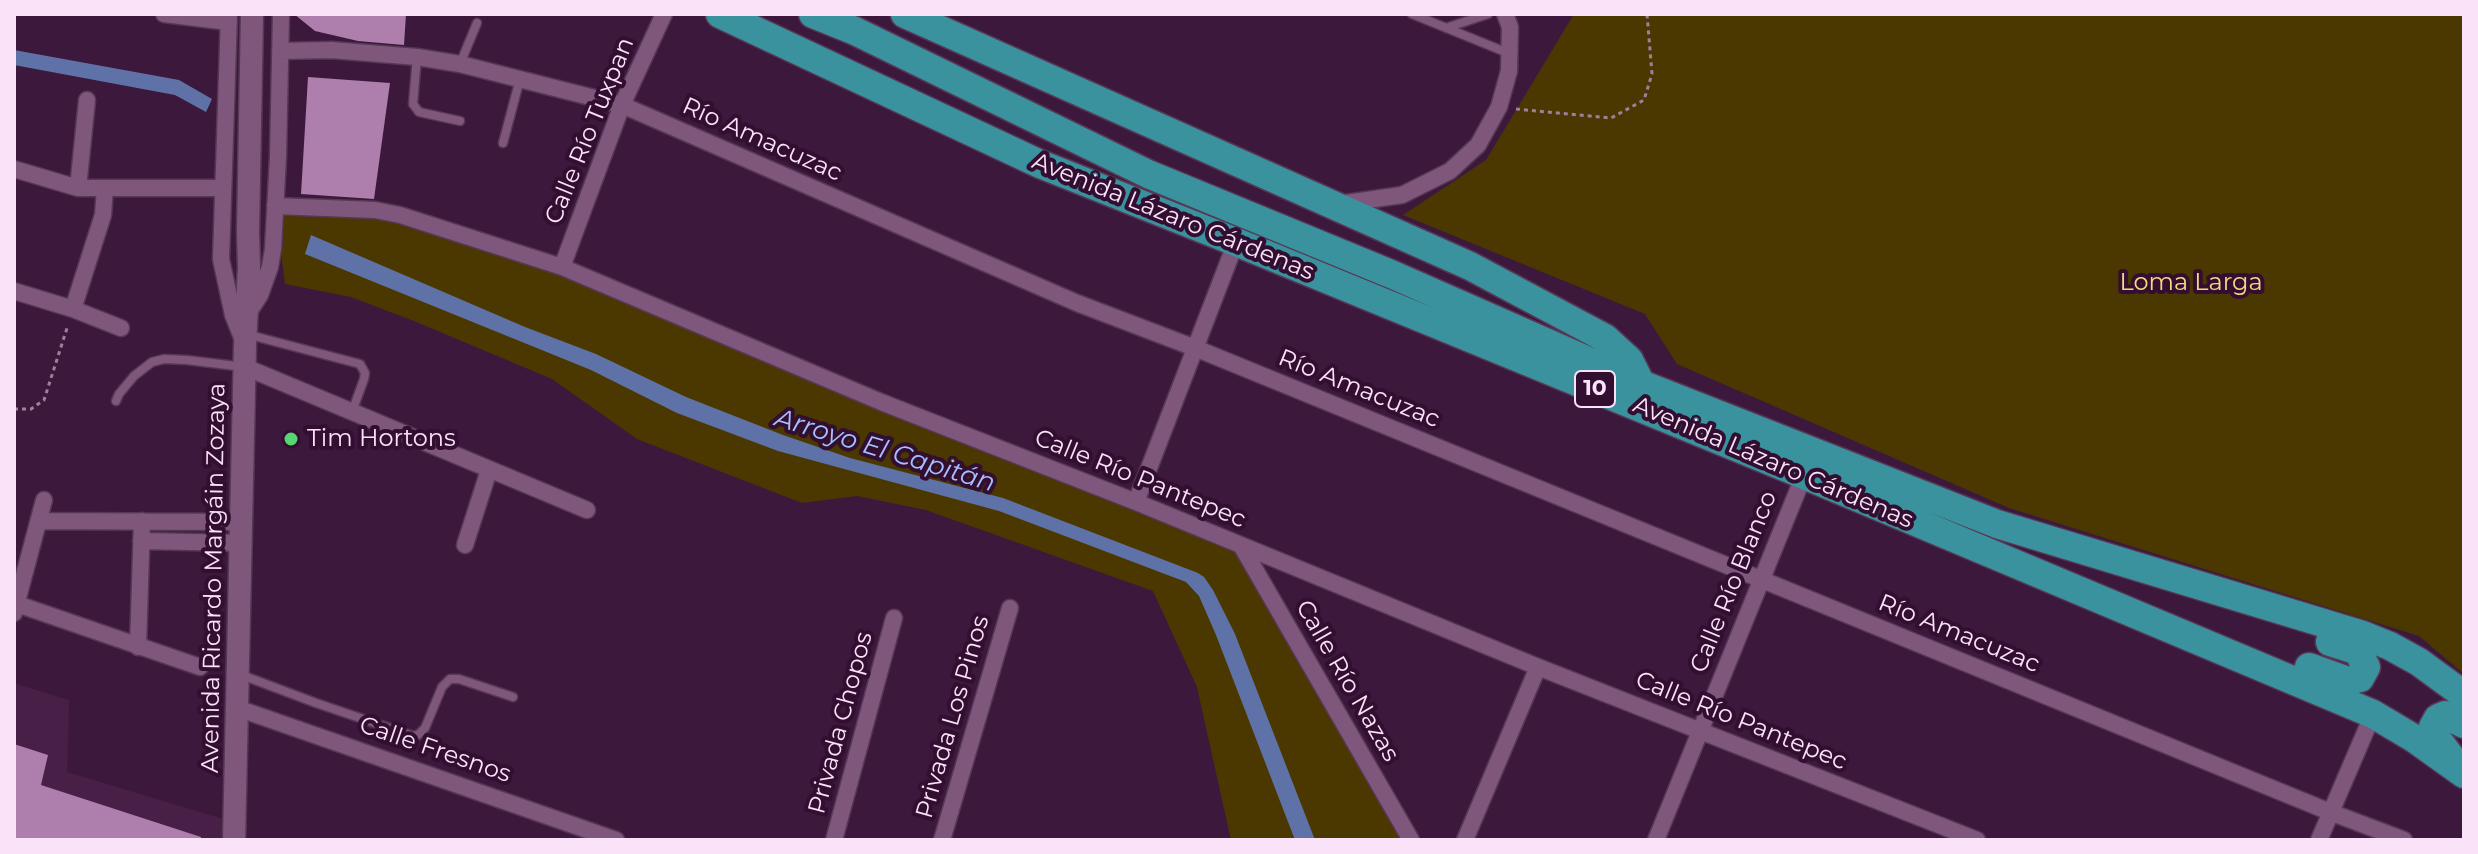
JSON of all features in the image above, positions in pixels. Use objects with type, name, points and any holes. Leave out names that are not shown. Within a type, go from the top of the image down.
[{"type":"highway","name":"Avenida Lázaro Cárdenas","points":[[720,14],[1040,164],[1804,475],[2373,714],[2464,774]]},
{"type":"highway","name":"Avenida Lázaro Cárdenas","points":[[813,14],[869,38],[1148,174],[1391,274],[1641,384],[1997,524],[2348,630],[2390,646],[2419,662],[2464,695]]},
{"type":"highway","points":[[910,15],[1470,266],[1605,338],[1629,360],[1641,384]]},
{"type":"highway","points":[[2086,594],[2111,593],[2126,597],[2341,679],[2354,681],[2363,674],[2364,661],[2358,651],[2215,606],[2199,598],[2188,581]]},
{"type":"highway","points":[[2464,724],[2445,715],[2438,718],[2433,727],[2434,735],[2464,774]]},
{"type":"street","points":[[164,14],[229,18],[221,259],[233,315],[245,340],[352,412],[587,510]]},
{"type":"street","name":"Avenida Ricardo Margáin Zozaya","points":[[231,836],[249,268],[252,14]]},
{"type":"street","name":"Avenida Ricardo Margáin Zozaya","points":[[245,340],[270,267],[281,14]]},
{"type":"street","name":"Calle Río Tuxpan","points":[[562,267],[622,105],[664,14]]},
{"type":"street","points":[[1333,204],[1375,201],[1402,195],[1450,171],[1478,145],[1499,107],[1509,71],[1510,27],[1505,14]]},
{"type":"street","name":"Río Amacuzac","points":[[280,51],[331,50],[417,57],[460,64],[622,105],[1077,303],[1195,348],[2404,840]]},
{"type":"street","points":[[78,188],[87,100]]},
{"type":"street","points":[[14,169],[78,188],[223,188]]},
{"type":"street","points":[[73,309],[103,215],[105,188]]},
{"type":"street","name":"Calle Río Pantepec","points":[[275,206],[375,210],[400,215],[562,267],[881,402],[1977,840]]},
{"type":"street","points":[[1136,502],[1236,242]]},
{"type":"street","points":[[14,291],[121,328]]},
{"type":"street","points":[[465,545],[489,470]]},
{"type":"street","name":"Calle Río Blanco","points":[[1656,840],[1804,475]]},
{"type":"street","points":[[44,500],[15,609],[200,667]]},
{"type":"street","points":[[39,521],[142,521],[241,533]]},
{"type":"street","points":[[138,647],[142,521]]},
{"type":"street","points":[[141,541],[241,533]]},
{"type":"street","name":"Calle Río Nazas","points":[[1242,547],[1411,840]]},
{"type":"street","name":"Privada Los Pinos","points":[[942,840],[1010,608]]},
{"type":"street","name":"Privada Chopos","points":[[834,840],[894,618]]},
{"type":"street","points":[[1465,840],[1538,667]]},
{"type":"street","name":"Calle Fresnos","points":[[237,708],[581,834],[616,840]]},
{"type":"street","points":[[2319,840],[2373,714]]},
{"type":"lane","points":[[1412,14],[1509,53]]},
{"type":"lane","points":[[1445,28],[1488,14]]},
{"type":"lane","points":[[460,64],[477,23]]},
{"type":"lane","points":[[417,57],[413,104],[419,112],[460,121]]},
{"type":"lane","points":[[503,143],[520,79]]},
{"type":"lane","points":[[116,401],[134,376],[152,362],[187,360],[245,340],[360,364],[365,373],[352,412]]},
{"type":"lane","points":[[238,674],[413,736],[422,732],[442,687],[450,679],[459,679],[513,697]]},
{"type":"path","points":[[1499,107],[1611,118],[1644,100],[1652,74],[1647,14]]},
{"type":"path","points":[[14,409],[31,409],[44,400],[73,309]]},
{"type":"shaded area","points":[[14,683],[69,700],[67,772],[223,819],[223,840],[14,840]]},
{"type":"green space","name":"Loma Larga","points":[[1574,14],[2464,14],[2464,674],[2419,636],[2009,508],[1677,364],[1645,314],[1403,215],[1486,160]]},
{"type":"green space","points":[[275,206],[428,222],[1242,547],[1411,840],[1231,840],[1197,687],[1153,591],[926,510],[857,496],[802,503],[637,439],[552,379],[351,297],[285,284]]},
{"type":"water","points":[[14,50],[179,80],[212,99],[206,112],[175,95],[14,65]]},
{"type":"water","points":[[311,235],[525,327],[596,354],[686,397],[783,435],[850,458],[1003,498],[1198,573],[1213,590],[1235,634],[1315,840],[1295,840],[1216,635],[1199,596],[1186,582],[999,511],[778,451],[677,413],[591,370],[305,254]]},
{"type":"building","points":[[294,14],[406,14],[404,45],[358,41],[315,31]]},
{"type":"building","points":[[308,77],[390,83],[374,199],[301,194]]},
{"type":"building","points":[[14,744],[48,755],[41,785],[201,837],[201,840],[14,840]]},
{"type":"place","name":"Tim Hortons","points":[[291,439]]},
{"type":"water label","name":"Arroyo El Capitán","points":[[885,451]]}]
